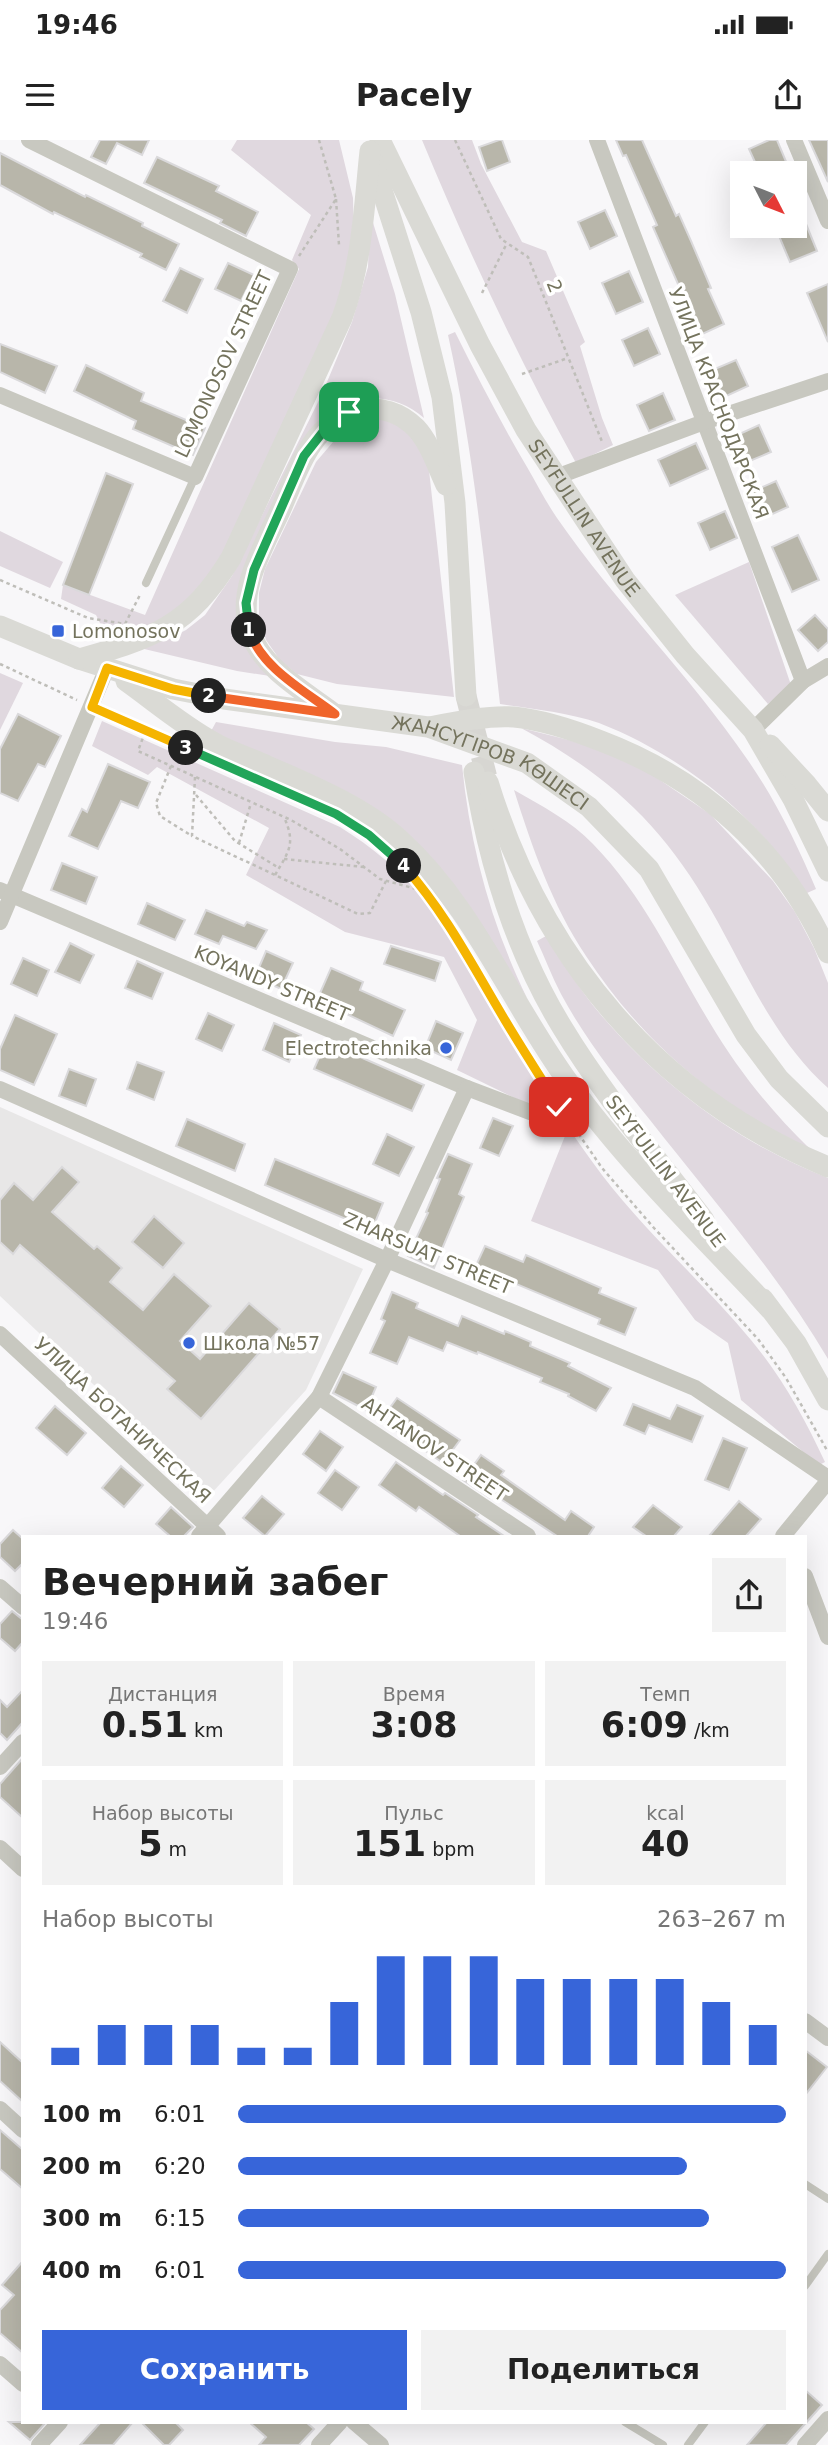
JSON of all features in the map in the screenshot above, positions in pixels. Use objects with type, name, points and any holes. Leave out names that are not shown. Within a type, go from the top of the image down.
[{"type":"main road","name":"SEYFULLIN AVENUE","points":[[373,144],[526,430],[625,580],[694,665],[754,730],[793,799],[828,871]]},
{"type":"main road","points":[[373,144],[432,352],[442,397],[455,503],[466,696]]},
{"type":"main road","points":[[79,659],[155,634],[176,622],[197,606],[231,558],[351,294],[360,253],[373,144]]},
{"type":"main road","points":[[335,714],[269,662],[251,636],[247,621],[246,603],[254,570],[304,456],[326,428],[343,415],[362,408],[390,411],[417,429],[455,503]]},
{"type":"main road","name":"ЖАНСҮГІРОВ КӨШЕСІ","points":[[0,626],[79,659],[173,689],[225,699],[428,727],[527,763],[589,807],[649,869],[753,1045],[779,1079],[828,1127]]},
{"type":"main road","points":[[107,668],[213,743],[297,779],[363,813],[413,852],[437,877],[460,908],[537,1037],[593,1116],[770,1309]]},
{"type":"main road","points":[[428,727],[513,717],[564,727],[657,765],[700,792],[762,850],[803,905],[828,953]]},
{"type":"main road","points":[[754,730],[784,758],[828,811]]},
{"type":"main road","name":"SEYFULLIN AVENUE","points":[[828,1167],[780,1145],[726,1113],[680,1080],[619,1020],[587,981],[535,900],[481,777],[491,858],[505,901],[549,1004],[579,1054],[796,1343],[828,1400]]},
{"type":"street","points":[[29,140],[290,269]]},
{"type":"street","name":"УЛИЦА КРАСНОДАРСКАЯ","points":[[597,140],[803,681]]},
{"type":"street","points":[[794,140],[828,221]]},
{"type":"street","name":"LOMONOSOV STREET","points":[[195,477],[290,269]]},
{"type":"street","points":[[556,477],[704,422],[828,381]]},
{"type":"street","points":[[0,395],[195,477]]},
{"type":"street","points":[[754,730],[803,681],[828,666]]},
{"type":"street","points":[[0,922],[5,893],[92,707],[107,668]]},
{"type":"street","name":"KOYANDY STREET","points":[[5,893],[467,1088],[530,1112]]},
{"type":"street","points":[[208,1533],[319,1397],[387,1260],[467,1088]]},
{"type":"street","name":"ZHARSUAT STREET","points":[[0,1089],[387,1260],[695,1388],[828,1479]]},
{"type":"street","name":"УЛИЦА БОТАНИЧЕСКАЯ","points":[[0,1334],[208,1533]]},
{"type":"street","name":"AHTANOV STREET","points":[[319,1397],[526,1535]]},
{"type":"street","points":[[787,1535],[828,1479]]},
{"type":"street","points":[[807,1581],[828,1637]]},
{"type":"street","points":[[0,1587],[21,1605]]},
{"type":"street","points":[[0,1767],[21,1744]]},
{"type":"street","points":[[0,1848],[21,1867]]},
{"type":"street","points":[[807,2022],[828,2038]]},
{"type":"street","points":[[0,2109],[21,2128]]},
{"type":"street","points":[[0,2364],[21,2382]]},
{"type":"street","points":[[805,2445],[828,2419]]},
{"type":"street","points":[[39,2445],[58,2424]]},
{"type":"street","points":[[319,2445],[338,2424]]},
{"type":"street","points":[[356,2424],[381,2445]]},
{"type":"lane","points":[[146,583],[195,477]]},
{"type":"lane","points":[[807,2185],[828,2199]]},
{"type":"lane","points":[[807,2283],[828,2254]]},
{"type":"lane","points":[[628,2424],[663,2445]]},
{"type":"lane","points":[[688,2445],[704,2424]]},
{"type":"path","points":[[319,140],[336,199],[340,243],[337,257]]},
{"type":"path","name":"2","points":[[455,140],[501,239],[528,257],[608,457]]},
{"type":"path","points":[[290,269],[336,199]]},
{"type":"path","points":[[482,292],[508,243]]},
{"type":"path","points":[[522,374],[568,358]]},
{"type":"path","points":[[0,580],[88,618],[125,624],[146,583]]},
{"type":"path","points":[[0,664],[183,747]]},
{"type":"path","points":[[145,730],[138,751],[283,816],[340,849],[380,879],[426,891],[418,882]]},
{"type":"path","points":[[171,766],[156,803],[160,816],[192,836],[358,914],[370,913],[386,880]]},
{"type":"path","points":[[192,836],[195,777]]},
{"type":"path","points":[[194,794],[239,843],[279,868]]},
{"type":"path","points":[[239,843],[252,802]]},
{"type":"path","points":[[275,875],[292,835],[283,816]]},
{"type":"path","points":[[284,859],[365,867]]},
{"type":"path","points":[[538,1073],[602,1168],[758,1339],[786,1378],[828,1452]]},
{"type":"shaded area","points":[[237,140],[339,140],[353,198],[354,237],[341,305],[232,545],[181,613],[131,632],[104,631],[96,615],[61,599],[63,585],[145,615],[299,269],[292,260],[311,215],[231,150]]},
{"type":"shaded area","points":[[422,140],[472,140],[481,164],[522,242],[546,251],[585,342],[580,346],[613,445],[576,463],[495,304]]},
{"type":"shaded area","points":[[370,213],[395,294],[424,418],[393,401],[369,398],[334,408],[317,423],[240,581],[270,676],[140,648],[186,630],[205,615],[232,576],[322,394],[352,322],[368,267]]},
{"type":"shaded area","points":[[455,332],[553,512],[579,549],[701,697],[747,759],[785,822],[816,889],[807,893],[773,848],[732,805],[669,758],[623,733],[587,719],[500,704],[473,473],[448,335]]},
{"type":"shaded area","points":[[379,417],[408,433],[428,461],[454,697],[337,684],[297,674],[280,660],[266,640],[259,618],[259,593],[265,569],[316,462],[345,428]]},
{"type":"shaded area","points":[[0,531],[63,562],[50,588],[0,566]]},
{"type":"shaded area","points":[[749,562],[791,685],[768,704],[675,595]]},
{"type":"shaded area","points":[[0,673],[23,683],[0,730]]},
{"type":"shaded area","points":[[102,721],[340,827],[374,851],[405,878],[447,929],[585,1152],[619,1197],[733,1319],[762,1354],[792,1399],[825,1462],[819,1465],[741,1400],[728,1343],[695,1320],[658,1270],[531,1221],[565,1136],[536,1122],[537,1109],[457,1070],[477,1020],[444,957],[345,932],[246,875],[269,828],[157,767],[148,775],[92,746]]},
{"type":"shaded area","points":[[216,722],[335,742],[386,747],[462,765],[470,825],[484,884],[503,942],[527,998],[425,854],[210,733]]},
{"type":"shaded area","points":[[521,728],[612,754],[651,774],[710,814],[773,881],[795,912],[828,983],[828,1088],[809,1069],[776,1027],[693,880],[652,827],[606,783]]},
{"type":"shaded area","points":[[514,790],[575,828],[611,864],[643,907],[710,1023],[743,1073],[809,1148],[776,1132],[713,1092],[657,1043],[607,986],[574,937],[553,896]]},
{"type":"shaded area","points":[[546,936],[601,1015],[676,1089],[764,1148],[828,1178],[828,1359],[766,1267],[626,1090],[570,1011],[537,941]]},
{"type":"shaded area","name":"Школа №57","points":[[0,1107],[363,1269],[306,1390],[210,1495],[0,1296]]},
{"type":"building","points":[[100,140],[149,140],[142,155],[117,143],[106,164],[91,157]]},
{"type":"building","points":[[502,140],[510,162],[487,171],[479,147]]},
{"type":"building","points":[[616,140],[642,140],[676,216],[679,214],[724,324],[698,336],[653,227],[657,225],[626,155],[623,156]]},
{"type":"building","points":[[769,140],[777,140],[786,161],[754,161],[749,149]]},
{"type":"building","points":[[809,140],[828,140],[828,182]]},
{"type":"building","points":[[0,153],[85,197],[86,195],[143,223],[142,226],[179,244],[166,270],[140,257],[142,254],[54,212],[53,214],[0,185]]},
{"type":"building","points":[[157,157],[219,186],[216,191],[258,212],[246,236],[220,223],[222,220],[144,183]]},
{"type":"building","points":[[605,210],[617,236],[590,249],[578,222]]},
{"type":"building","points":[[807,226],[817,251],[790,262],[780,238],[807,238]]},
{"type":"building","points":[[228,263],[254,275],[241,301],[215,289]]},
{"type":"building","points":[[180,268],[203,279],[187,313],[163,301]]},
{"type":"building","points":[[629,271],[643,302],[616,314],[602,283]]},
{"type":"building","points":[[828,284],[828,342],[807,293]]},
{"type":"building","points":[[648,328],[660,354],[634,366],[622,340]]},
{"type":"building","points":[[0,344],[57,366],[45,393],[0,372]]},
{"type":"building","points":[[736,360],[748,386],[722,398],[710,371]]},
{"type":"building","points":[[86,365],[144,393],[141,401],[205,428],[193,455],[133,429],[136,421],[74,391]]},
{"type":"building","points":[[663,393],[675,420],[649,431],[637,405]]},
{"type":"building","points":[[759,425],[771,452],[745,463],[733,437]]},
{"type":"building","points":[[696,443],[708,469],[670,486],[658,460]]},
{"type":"building","points":[[106,473],[133,484],[89,595],[63,585]]},
{"type":"building","points":[[776,481],[788,507],[761,519],[749,493]]},
{"type":"building","points":[[725,511],[737,538],[710,550],[698,523]]},
{"type":"building","points":[[798,535],[819,580],[792,592],[772,547]]},
{"type":"building","points":[[815,615],[828,629],[828,642],[818,651],[798,630]]},
{"type":"building","points":[[18,714],[61,736],[45,767],[38,764],[18,801],[0,793],[0,749]]},
{"type":"building","points":[[108,764],[150,782],[138,808],[121,801],[98,849],[69,836],[82,809],[87,812]]},
{"type":"building","points":[[62,863],[97,877],[86,904],[51,890]]},
{"type":"building","points":[[147,903],[185,920],[175,940],[138,924]]},
{"type":"building","points":[[206,910],[244,926],[247,922],[267,930],[256,949],[223,936],[219,944],[195,934]]},
{"type":"building","points":[[70,943],[94,955],[80,983],[55,972]]},
{"type":"building","points":[[391,946],[441,962],[435,981],[384,964]]},
{"type":"building","points":[[266,951],[293,963],[281,989],[255,977]]},
{"type":"building","points":[[23,958],[49,970],[37,996],[11,984]]},
{"type":"building","points":[[137,961],[163,973],[152,999],[125,988]]},
{"type":"building","points":[[331,968],[363,982],[360,990],[405,1010],[393,1036],[317,1000]]},
{"type":"building","points":[[208,1013],[234,1025],[222,1051],[196,1039]]},
{"type":"building","points":[[15,1015],[57,1034],[34,1085],[0,1070],[0,1049]]},
{"type":"building","points":[[436,1021],[463,1033],[451,1060],[425,1048]]},
{"type":"building","points":[[274,1023],[301,1035],[289,1062],[263,1050]]},
{"type":"building","points":[[326,1042],[424,1085],[412,1111],[314,1069]]},
{"type":"building","points":[[137,1062],[164,1072],[154,1100],[127,1089]]},
{"type":"building","points":[[69,1069],[96,1079],[86,1106],[59,1096]]},
{"type":"building","points":[[493,1118],[513,1126],[499,1156],[480,1148]]},
{"type":"building","points":[[187,1119],[245,1144],[235,1171],[176,1146]]},
{"type":"building","points":[[387,1134],[414,1147],[399,1176],[373,1164]]},
{"type":"building","points":[[448,1154],[472,1164],[459,1194],[464,1197],[434,1268],[408,1256],[428,1213],[426,1212],[440,1179],[437,1178]]},
{"type":"building","points":[[275,1159],[383,1203],[372,1230],[265,1185]]},
{"type":"building","name":"Школа №57","points":[[62,1167],[79,1182],[52,1212],[94,1249],[97,1246],[122,1268],[110,1282],[143,1310],[174,1274],[211,1306],[180,1341],[200,1359],[249,1303],[280,1329],[201,1419],[167,1389],[175,1381],[20,1245],[13,1254],[0,1242],[0,1200],[14,1183],[33,1200]]},
{"type":"building","points":[[154,1216],[184,1243],[163,1268],[132,1242]]},
{"type":"building","points":[[485,1246],[523,1262],[526,1255],[601,1288],[599,1293],[636,1308],[625,1335],[598,1324],[600,1319],[502,1278],[500,1283],[473,1272]]},
{"type":"building","points":[[392,1292],[418,1303],[416,1308],[458,1326],[462,1316],[531,1342],[530,1346],[570,1363],[568,1366],[611,1388],[596,1411],[568,1396],[569,1394],[540,1382],[542,1378],[447,1342],[443,1351],[409,1337],[397,1364],[370,1353],[385,1321],[381,1319]]},
{"type":"building","points":[[343,1372],[376,1387],[366,1410],[333,1393]]},
{"type":"building","points":[[397,1398],[460,1440],[443,1463],[381,1420]]},
{"type":"building","points":[[633,1404],[670,1419],[677,1405],[703,1416],[692,1442],[649,1425],[645,1434],[624,1425]]},
{"type":"building","points":[[55,1406],[86,1433],[67,1455],[36,1428]]},
{"type":"building","points":[[320,1431],[343,1447],[326,1471],[303,1454]]},
{"type":"building","points":[[723,1438],[747,1448],[729,1490],[705,1480]]},
{"type":"building","points":[[481,1455],[504,1471],[501,1475],[565,1520],[571,1511],[594,1527],[589,1535],[555,1535],[493,1494],[490,1498],[463,1480]]},
{"type":"building","points":[[396,1462],[443,1495],[445,1493],[478,1515],[476,1517],[503,1535],[459,1535],[419,1507],[416,1511],[379,1485]]},
{"type":"building","points":[[121,1466],[143,1485],[124,1507],[102,1488]]},
{"type":"building","points":[[335,1470],[359,1487],[342,1510],[318,1493]]},
{"type":"building","points":[[262,1496],[284,1514],[266,1535],[243,1518]]},
{"type":"building","points":[[739,1501],[761,1519],[747,1535],[710,1535]]},
{"type":"building","points":[[653,1505],[682,1527],[675,1535],[645,1535],[633,1527]]},
{"type":"building","points":[[171,1507],[193,1527],[185,1535],[169,1535],[156,1524]]},
{"type":"building","points":[[13,1530],[21,1537],[21,1565],[15,1571],[0,1557],[0,1544]]},
{"type":"building","points":[[12,1611],[21,1618],[21,1644],[15,1651],[0,1638],[0,1624]]},
{"type":"building","points":[[21,1692],[21,1724],[7,1740],[0,1733],[0,1700],[7,1707]]},
{"type":"building","points":[[21,1760],[21,1816],[0,1797],[0,1784]]},
{"type":"building","points":[[0,2042],[21,2061],[21,2100],[0,2081]]},
{"type":"building","points":[[807,2052],[827,2067],[807,2092]]},
{"type":"building","points":[[0,2130],[21,2148],[21,2187],[0,2169]]},
{"type":"building","points":[[21,2263],[21,2351],[0,2333],[0,2310],[14,2295],[2,2285]]},
{"type":"building","points":[[807,2392],[822,2405],[807,2422]]},
{"type":"building","points":[[9,2422],[44,2424],[30,2440]]},
{"type":"building","points":[[99,2424],[131,2424],[113,2445],[80,2445]]},
{"type":"building","points":[[143,2424],[177,2424],[183,2430],[169,2445],[164,2445]]},
{"type":"building","points":[[251,2424],[308,2424],[314,2429],[299,2445],[259,2445],[266,2437]]},
{"type":"building","points":[[765,2424],[805,2424],[786,2445],[747,2445]]},
{"type":"tunnel","points":[[466,696],[488,782]]},
{"type":"place","name":"Lomonosov","points":[[58,631]]},
{"type":"place","name":"Electrotechnika","points":[[446,1048]]},
{"type":"place","name":"Школа №57","points":[[189,1343]]},
{"type":"route","points":[[349,412],[326,428],[304,456],[254,570],[246,603],[251,636],[269,662],[335,714],[173,689],[107,668],[92,707],[336,814],[369,835],[401,862],[453,928],[503,1017],[559,1107]]}]
